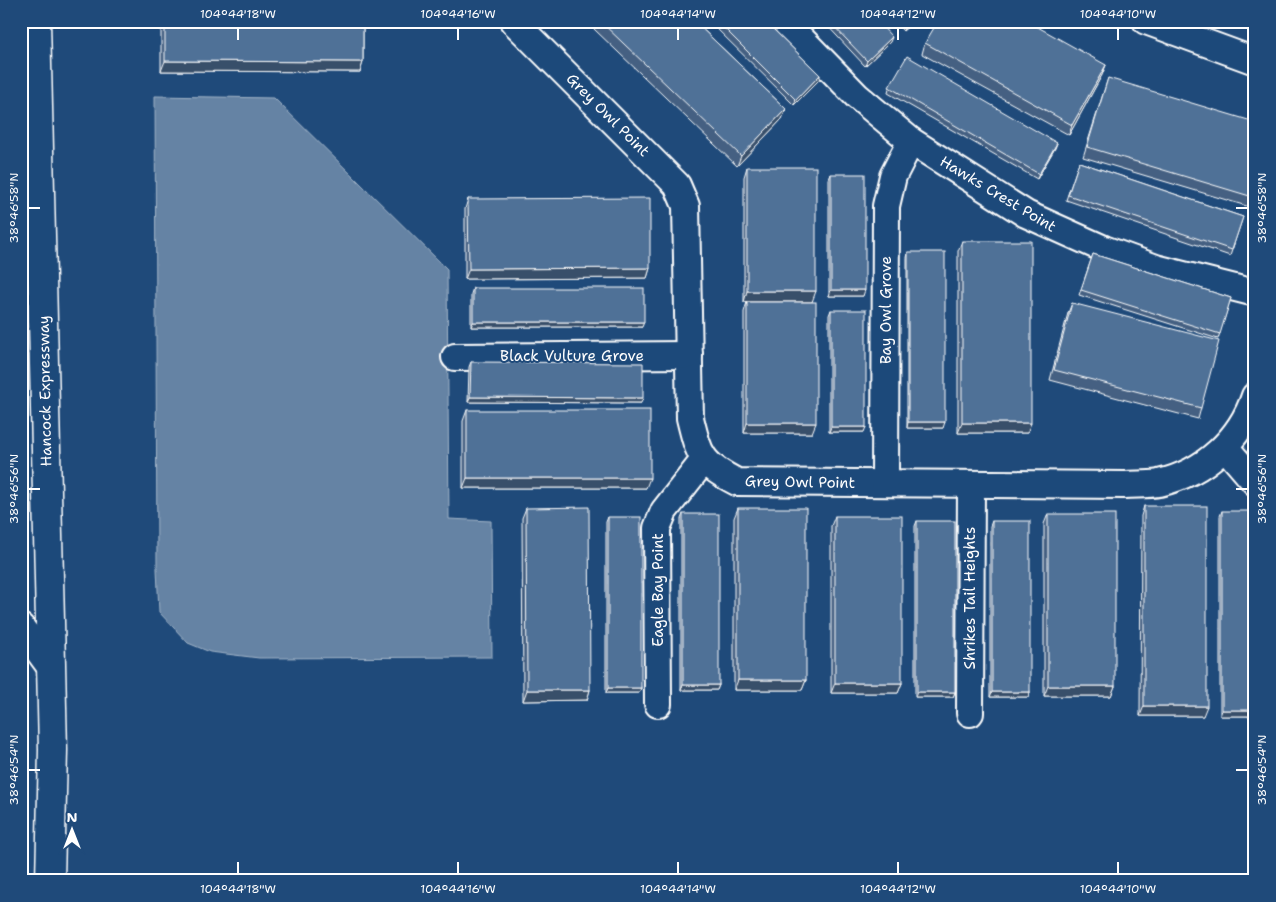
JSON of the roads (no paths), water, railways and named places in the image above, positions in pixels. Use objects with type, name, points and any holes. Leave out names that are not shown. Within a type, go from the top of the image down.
[{"type":"main road","name":"Hancock Expressway","points":[[36,21],[54,750],[50,881]]},
{"type":"street","name":"Grey Owl Point","points":[[513,21],[677,185],[686,206],[690,418],[696,442],[704,460],[718,472],[737,482],[1124,485],[1158,483],[1184,474],[1208,461],[1225,447],[1238,430],[1255,396]]},
{"type":"street","name":"Hawks Crest Point","points":[[784,21],[857,96],[911,141],[1026,214],[1058,230],[1156,268],[1255,293]]},
{"type":"street","points":[[1146,21],[1255,61]]},
{"type":"street","name":"Bay Owl Grove","points":[[885,483],[886,206],[894,176],[911,141]]},
{"type":"street","name":"Black Vulture Grove","points":[[455,357],[689,355]]},
{"type":"street","points":[[1225,447],[1255,482]]},
{"type":"street","name":"Eagle Bay Point","points":[[658,704],[657,528],[664,511],[704,460]]},
{"type":"street","name":"Shrikes Tail Heights","points":[[970,713],[971,484]]},
{"type":"street","points":[[21,627],[52,668]]},
{"type":"water","points":[[155,96],[274,98],[447,269],[449,519],[491,521],[492,657],[259,658],[210,652],[188,643],[159,612],[157,569]]}]
